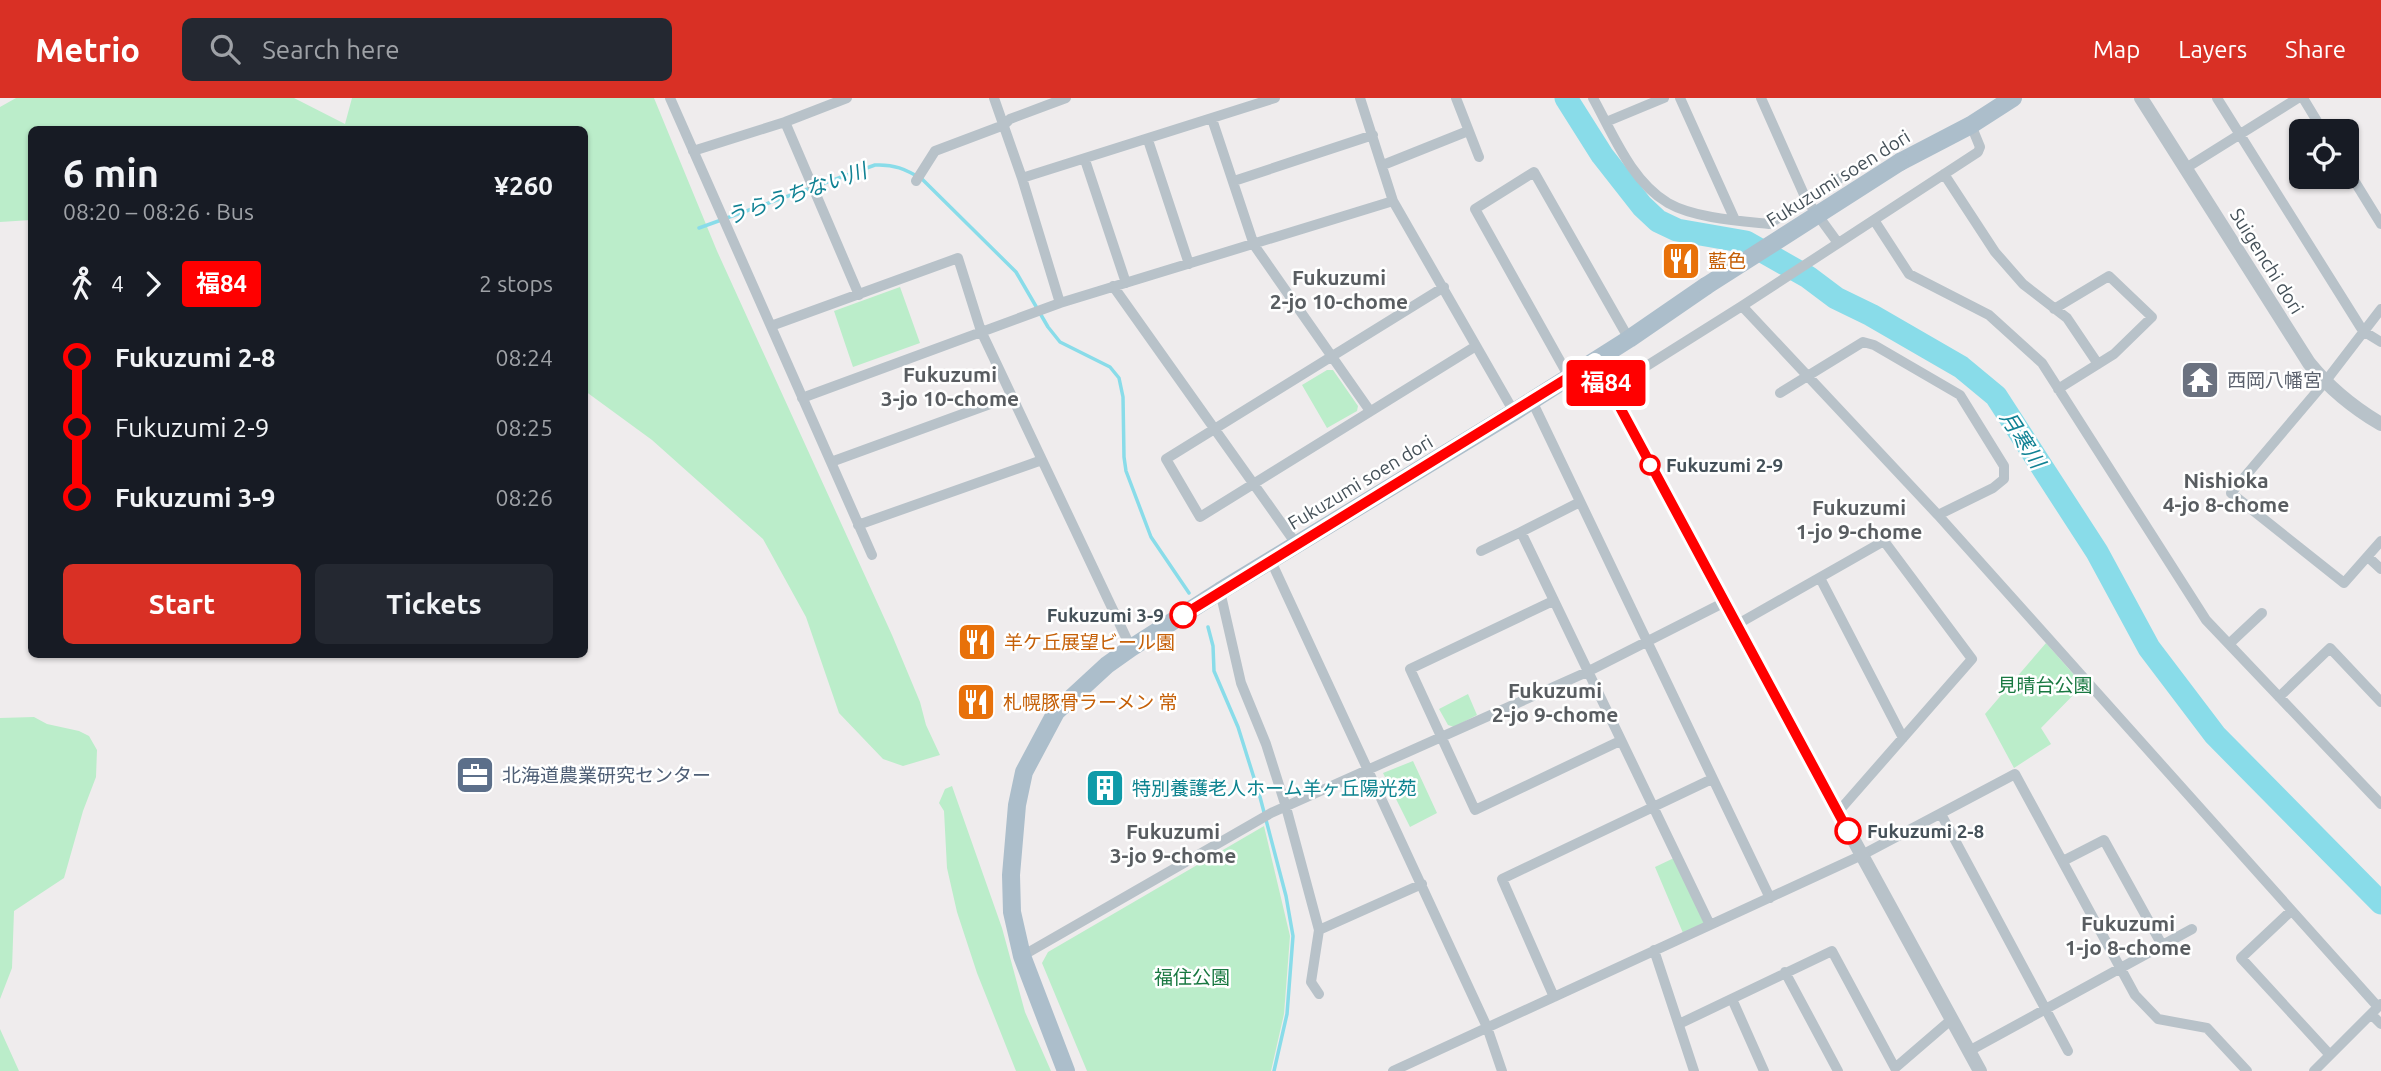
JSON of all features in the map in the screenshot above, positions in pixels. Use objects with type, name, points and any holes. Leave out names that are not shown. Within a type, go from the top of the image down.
[{"type":"main road","name":"Fukuzumi soen dori","points":[[1066,1071],[1022,957],[1012,912],[1011,875],[1017,805],[1024,772],[1056,712],[1107,665],[1131,648],[1532,401],[1900,162],[1971,125],[2013,98]]},
{"type":"street","points":[[670,98],[872,555]]},
{"type":"street","points":[[994,98],[1022,178],[1060,303]]},
{"type":"street","points":[[916,181],[935,151],[1066,98]]},
{"type":"street","points":[[1022,178],[1275,98]]},
{"type":"street","points":[[1360,98],[1393,201],[1514,412]]},
{"type":"street","points":[[1455,98],[1479,157]]},
{"type":"street","points":[[1593,98],[1635,173],[1649,189],[1670,204],[1708,216],[1769,224],[1854,169]]},
{"type":"street","points":[[1606,122],[1664,98]]},
{"type":"street","points":[[1680,98],[1735,220]]},
{"type":"street","points":[[1761,98],[1806,199],[1838,243]]},
{"type":"street","name":"Suigenchi dori","points":[[2141,98],[2309,363],[2325,383],[2352,406],[2381,424]]},
{"type":"street","points":[[2217,98],[2363,331],[2381,342]]},
{"type":"street","points":[[2186,168],[2300,98],[2315,119]]},
{"type":"street","points":[[694,151],[785,122],[844,99]]},
{"type":"street","points":[[1212,119],[1254,245],[1370,411]]},
{"type":"street","points":[[785,122],[859,295]]},
{"type":"street","points":[[1610,389],[1980,150],[1971,125]]},
{"type":"street","points":[[1383,165],[1468,131]]},
{"type":"street","points":[[1234,181],[1373,135]]},
{"type":"street","points":[[1148,139],[1189,264]]},
{"type":"street","points":[[1085,160],[1126,283]]},
{"type":"street","points":[[1569,377],[1475,209],[1534,172],[1629,339]]},
{"type":"street","points":[[1944,174],[1995,252],[2023,284],[2067,318],[2098,364]]},
{"type":"street","points":[[2359,188],[2381,224]]},
{"type":"street","points":[[802,398],[1060,303],[1393,201]]},
{"type":"street","points":[[1874,220],[1909,274],[1989,315],[2042,363],[2206,620],[2381,804]]},
{"type":"street","points":[[771,326],[958,258],[981,331],[1131,648]]},
{"type":"street","points":[[2054,309],[2109,276],[2152,317],[2114,354],[2059,389]]},
{"type":"street","points":[[1113,286],[1297,545]]},
{"type":"street","points":[[1444,287],[1166,459],[1200,517],[1476,346]]},
{"type":"street","points":[[1742,306],[1938,515],[2291,911],[2377,1008],[2381,1024]]},
{"type":"street","points":[[2381,309],[2325,383],[2231,493],[2344,583],[2381,541]]},
{"type":"street","points":[[1780,393],[1859,344],[1869,343],[1961,395],[2004,466],[2004,479],[1993,488],[1938,515]]},
{"type":"street","points":[[1595,361],[1980,1071]]},
{"type":"street","points":[[831,462],[1012,396]]},
{"type":"street","points":[[1532,401],[1770,898]]},
{"type":"street","points":[[858,525],[1042,460]]},
{"type":"street","points":[[1481,551],[1580,502]]},
{"type":"street","points":[[1521,532],[1710,925]]},
{"type":"street","points":[[1736,625],[1884,541],[1972,659],[1838,812]]},
{"type":"street","points":[[2368,557],[2381,569]]},
{"type":"street","points":[[1271,561],[1487,1027],[1502,1071]]},
{"type":"street","points":[[1820,578],[1903,738]]},
{"type":"street","points":[[1220,591],[1241,683],[1266,744],[1286,807],[1319,930],[1311,982],[1319,994]]},
{"type":"street","points":[[1553,601],[1410,669],[1440,737],[1475,810],[1620,741]]},
{"type":"street","points":[[1022,957],[1271,813],[1587,672],[1725,602]]},
{"type":"street","points":[[2229,644],[2262,613]]},
{"type":"street","points":[[2279,697],[2330,648],[2381,702]]},
{"type":"street","points":[[1393,1071],[1409,1068],[1487,1027],[1862,855],[2015,774],[2135,995],[2158,1019],[2207,1028],[2247,1071]]},
{"type":"street","points":[[1554,997],[1502,878],[1712,779]]},
{"type":"street","points":[[1941,814],[2068,1051]]},
{"type":"street","points":[[2063,861],[2104,840],[2162,945]]},
{"type":"street","points":[[1319,930],[1422,884]]},
{"type":"street","points":[[2291,911],[2241,958],[2330,1055]]},
{"type":"street","points":[[1969,1051],[2192,929]]},
{"type":"street","points":[[1654,950],[1695,1071]]},
{"type":"street","points":[[1679,1024],[1832,951],[1893,1069],[1952,1019]]},
{"type":"street","points":[[1785,972],[1838,1071]]},
{"type":"street","points":[[1732,999],[1764,1071]]},
{"type":"street","points":[[2315,1071],[2377,1008]]},
{"type":"green space","points":[[16,98],[294,98],[345,124],[352,98],[654,98],[717,251],[892,635],[940,755],[903,766],[883,759],[839,713],[806,617],[763,539],[652,440],[588,393],[588,126],[28,126],[28,220],[0,222],[0,107]]},
{"type":"green space","points":[[900,287],[920,343],[853,367],[834,311]]},
{"type":"green space","points":[[1327,370],[1333,370],[1358,406],[1357,411],[1327,428],[1302,385]]},
{"type":"green space","name":"見晴台公園","points":[[2046,643],[2083,685],[2041,728],[2051,744],[2014,768],[1985,714]]},
{"type":"green space","points":[[1468,694],[1477,715],[1454,727],[1448,725],[1439,709]]},
{"type":"green space","points":[[34,717],[47,724],[89,736],[97,750],[96,777],[83,811],[64,878],[14,911],[12,968],[0,999],[0,718]]},
{"type":"green space","points":[[1413,761],[1437,813],[1410,827],[1383,773]]},
{"type":"green space","points":[[952,786],[1002,928],[1025,1012],[1051,1071],[1016,1071],[977,973],[957,912],[947,868],[944,811],[939,803],[945,789]]},
{"type":"green space","name":"福住公園","points":[[1264,826],[1290,936],[1284,1014],[1271,1071],[1087,1071],[1042,963],[1048,952]]},
{"type":"green space","points":[[1674,858],[1705,925],[1683,933],[1655,867]]},
{"type":"green space","points":[[0,1029],[19,1071],[0,1071]]},
{"type":"waterway","name":"月寒川","points":[[1566,98],[1602,155],[1642,206],[1658,221],[1677,230],[1746,242],[1808,277],[1836,298],[1961,367],[1996,396],[2097,552],[2149,648],[2215,735],[2381,903]]},
{"type":"waterway","name":"うらうちない川","points":[[699,228],[875,165],[899,168],[922,179],[1016,272],[1048,327],[1060,342],[1110,367],[1119,378],[1123,397],[1126,471],[1151,537],[1189,593]]},
{"type":"waterway","name":"うらうちない川","points":[[1208,627],[1213,646],[1214,671],[1238,727],[1260,797],[1286,896],[1293,936],[1287,1014],[1274,1071]]},
{"type":"bus line","name":"福84","points":[[1183,615],[1595,361],[1848,831]]},
{"type":"place","name":"藍色","points":[[1681,261]]},
{"type":"place","name":"西岡八幡宮","points":[[2200,380]]},
{"type":"place","name":"Fukuzumi 2-9","points":[[1650,465]]},
{"type":"place","name":"Fukuzumi 3-9","points":[[1183,615]]},
{"type":"place","name":"羊ケ丘展望ビール園","points":[[977,642]]},
{"type":"place","name":"札幌豚骨ラーメン 常","points":[[976,702]]},
{"type":"place","name":"北海道農業研究センター","points":[[475,775]]},
{"type":"place","name":"特別養護老人ホーム羊ヶ丘陽光苑","points":[[1105,788]]},
{"type":"place","name":"Fukuzumi 2-8","points":[[1848,831]]},
{"type":"district","name":"Fukuzumi 2-jo 10-chome","points":[[1339,289]]},
{"type":"district","name":"Fukuzumi 3-jo 10-chome","points":[[950,386]]},
{"type":"district","name":"Nishioka 4-jo 8-chome","points":[[2226,492]]},
{"type":"district","name":"Fukuzumi 1-jo 9-chome","points":[[1859,519]]},
{"type":"district","name":"Fukuzumi 2-jo 9-chome","points":[[1555,702]]},
{"type":"district","name":"Fukuzumi 3-jo 9-chome","points":[[1173,843]]},
{"type":"district","name":"Fukuzumi 1-jo 8-chome","points":[[2128,935]]}]
